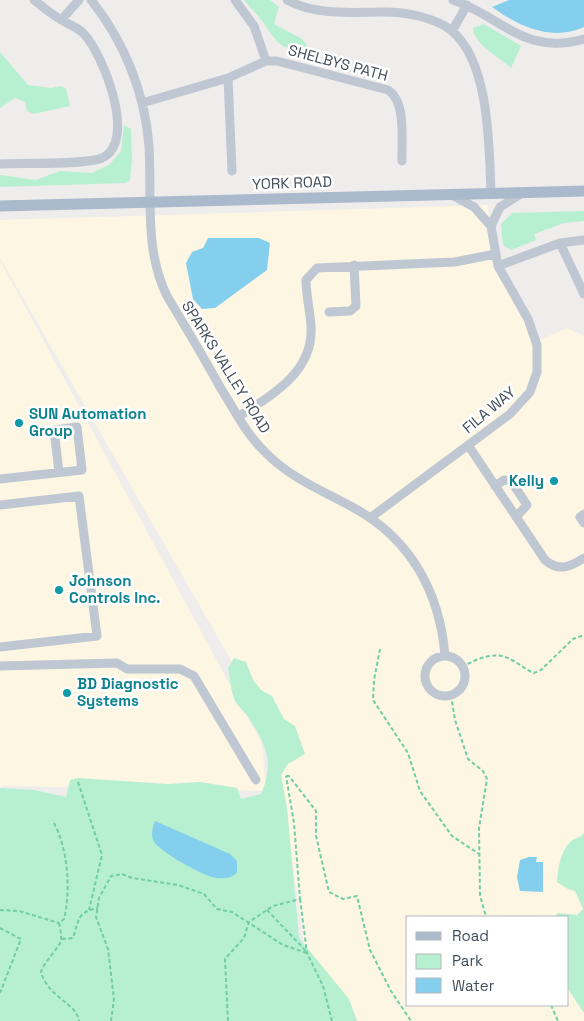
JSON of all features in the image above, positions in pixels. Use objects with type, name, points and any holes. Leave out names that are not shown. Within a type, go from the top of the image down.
[{"type":"main road","name":"YORK ROAD","points":[[0,206],[584,191]]},
{"type":"street","points":[[0,164],[95,160],[113,150],[118,140],[116,107],[98,57],[84,33],[61,20],[34,0]]},
{"type":"street","points":[[61,20],[78,0]]},
{"type":"street","name":"SPARKS VALLEY ROAD","points":[[91,0],[114,32],[126,58],[142,103],[148,134],[153,253],[162,286],[238,417],[250,434],[276,463],[310,486],[370,518],[400,544],[424,578],[439,614],[444,656]]},
{"type":"street","points":[[142,103],[228,78],[266,61],[254,26],[235,0]]},
{"type":"street","points":[[287,0],[309,9],[326,12],[388,12],[411,15],[431,20],[452,31],[466,48],[480,84],[489,136],[491,193]]},
{"type":"street","points":[[453,0],[467,5],[528,40],[557,44],[584,39]]},
{"type":"street","points":[[452,31],[467,5]]},
{"type":"street","name":"SHELBYS PATH","points":[[266,61],[296,65],[394,93],[398,98],[400,114],[402,161]]},
{"type":"street","points":[[228,78],[232,172]]},
{"type":"street","points":[[449,194],[474,207],[491,226],[500,207],[525,192]]},
{"type":"street","name":"FILA WAY","points":[[370,518],[518,407],[530,392],[537,372],[538,354],[532,328],[498,266],[491,226]]},
{"type":"street","points":[[498,266],[560,243],[584,240]]},
{"type":"street","points":[[560,243],[584,294]]},
{"type":"street","points":[[238,417],[286,383],[300,369],[307,356],[311,343],[311,326],[306,280],[311,272],[317,268],[328,266],[455,262],[495,254]]},
{"type":"street","points":[[329,312],[350,311],[356,306],[354,265]]},
{"type":"street","points":[[0,479],[82,470],[77,427],[54,430],[59,472]]},
{"type":"street","points":[[468,446],[551,565],[557,567],[571,566],[584,558]]},
{"type":"street","points":[[495,486],[504,480],[511,481],[527,505],[516,517]]},
{"type":"street","points":[[0,506],[79,496],[97,636],[0,648]]},
{"type":"street","points":[[584,514],[580,517],[584,523]]},
{"type":"street","points":[[444,656],[456,660],[462,667],[464,682],[456,693],[451,696],[438,695],[432,692],[425,680],[427,666],[438,657],[444,656]]},
{"type":"street","points":[[0,666],[117,663],[127,669],[180,669],[188,671],[194,676],[256,780]]},
{"type":"path","points":[[462,667],[472,661],[496,655],[506,657],[521,668],[534,673],[541,670],[573,639],[584,635]]},
{"type":"path","points":[[380,649],[374,680],[373,700],[408,753],[420,791],[452,836],[479,854]]},
{"type":"path","points":[[451,696],[455,720],[468,759],[483,771],[487,779],[479,828],[480,895],[485,916]]},
{"type":"path","points":[[307,953],[300,899],[294,823],[286,776],[289,776],[316,811],[316,836],[329,892],[343,899],[357,896],[370,950],[391,991],[411,1021]]},
{"type":"path","points":[[61,939],[73,938],[76,922],[88,910],[102,855],[78,782]]},
{"type":"path","points":[[54,823],[65,848],[66,911],[64,919],[59,923]]},
{"type":"path","points":[[111,1021],[114,999],[108,949],[96,917],[99,898],[111,876],[122,874],[132,878],[178,885],[204,894],[217,909],[232,912],[283,945],[307,953]]},
{"type":"path","points":[[228,1021],[225,960],[244,938],[249,922],[267,910],[289,900],[300,899]]},
{"type":"path","points":[[88,910],[98,908]]},
{"type":"path","points":[[0,910],[19,911],[59,923]]},
{"type":"path","points":[[267,910],[307,953],[323,986],[332,1021]]},
{"type":"path","points":[[59,923],[61,939],[59,946],[44,963],[41,972],[49,989],[61,1000],[72,1006],[79,1021]]},
{"type":"path","points":[[0,928],[21,939],[0,993]]},
{"type":"path","points":[[551,1006],[558,1021]]},
{"type":"shaded area","points":[[488,205],[490,229],[495,252],[537,341],[567,328],[584,336],[584,1021],[243,1021],[304,944],[274,735],[0,258],[0,220]]},
{"type":"shaded area","points":[[0,260],[262,744],[266,791],[2,786],[0,793]]},
{"type":"green space","points":[[244,0],[270,0],[279,7],[274,24],[302,39],[310,50],[287,48],[278,43]]},
{"type":"green space","points":[[484,24],[521,46],[511,68],[477,39],[473,28]]},
{"type":"green space","points":[[0,52],[28,85],[51,88],[61,86],[66,89],[70,106],[33,114],[27,111],[25,102],[15,98],[0,108]]},
{"type":"green space","points":[[124,125],[131,129],[132,159],[130,180],[125,183],[0,187],[0,175],[36,180],[60,171],[91,173],[109,165],[121,151]]},
{"type":"green space","points":[[584,211],[584,221],[564,223],[534,234],[536,240],[511,250],[503,245],[501,224],[512,213]]},
{"type":"green space","points":[[234,658],[246,662],[253,680],[261,690],[272,696],[284,719],[295,726],[305,754],[288,764],[281,775],[287,808],[299,938],[349,999],[357,1021],[0,1021],[0,788],[34,790],[66,797],[70,780],[77,778],[168,784],[200,782],[237,788],[241,799],[261,794],[267,773],[267,754],[249,718],[234,699],[228,668]]},
{"type":"green space","points":[[584,833],[584,1013],[569,990],[569,916],[555,916],[558,913],[577,915],[583,909],[575,891],[557,882],[559,866],[564,851],[570,842]]},
{"type":"water","points":[[509,0],[584,0],[584,27],[559,33],[535,30],[524,26],[492,7]]},
{"type":"water","points":[[208,238],[259,238],[270,243],[267,270],[215,308],[202,309],[193,299],[186,263],[192,252],[203,248]]},
{"type":"water","points":[[155,821],[230,854],[237,861],[237,873],[227,878],[216,878],[201,873],[172,856],[153,840],[152,832]]},
{"type":"water","points":[[537,857],[536,862],[543,862],[543,892],[520,891],[517,877],[520,860]]},
{"type":"place","name":"SUN Automation Group","points":[[19,423]]},
{"type":"place","name":"Kelly","points":[[554,481]]},
{"type":"place","name":"Johnson Controls Inc.","points":[[59,590]]},
{"type":"place","name":"BD Diagnostic Systems","points":[[67,693]]}]
